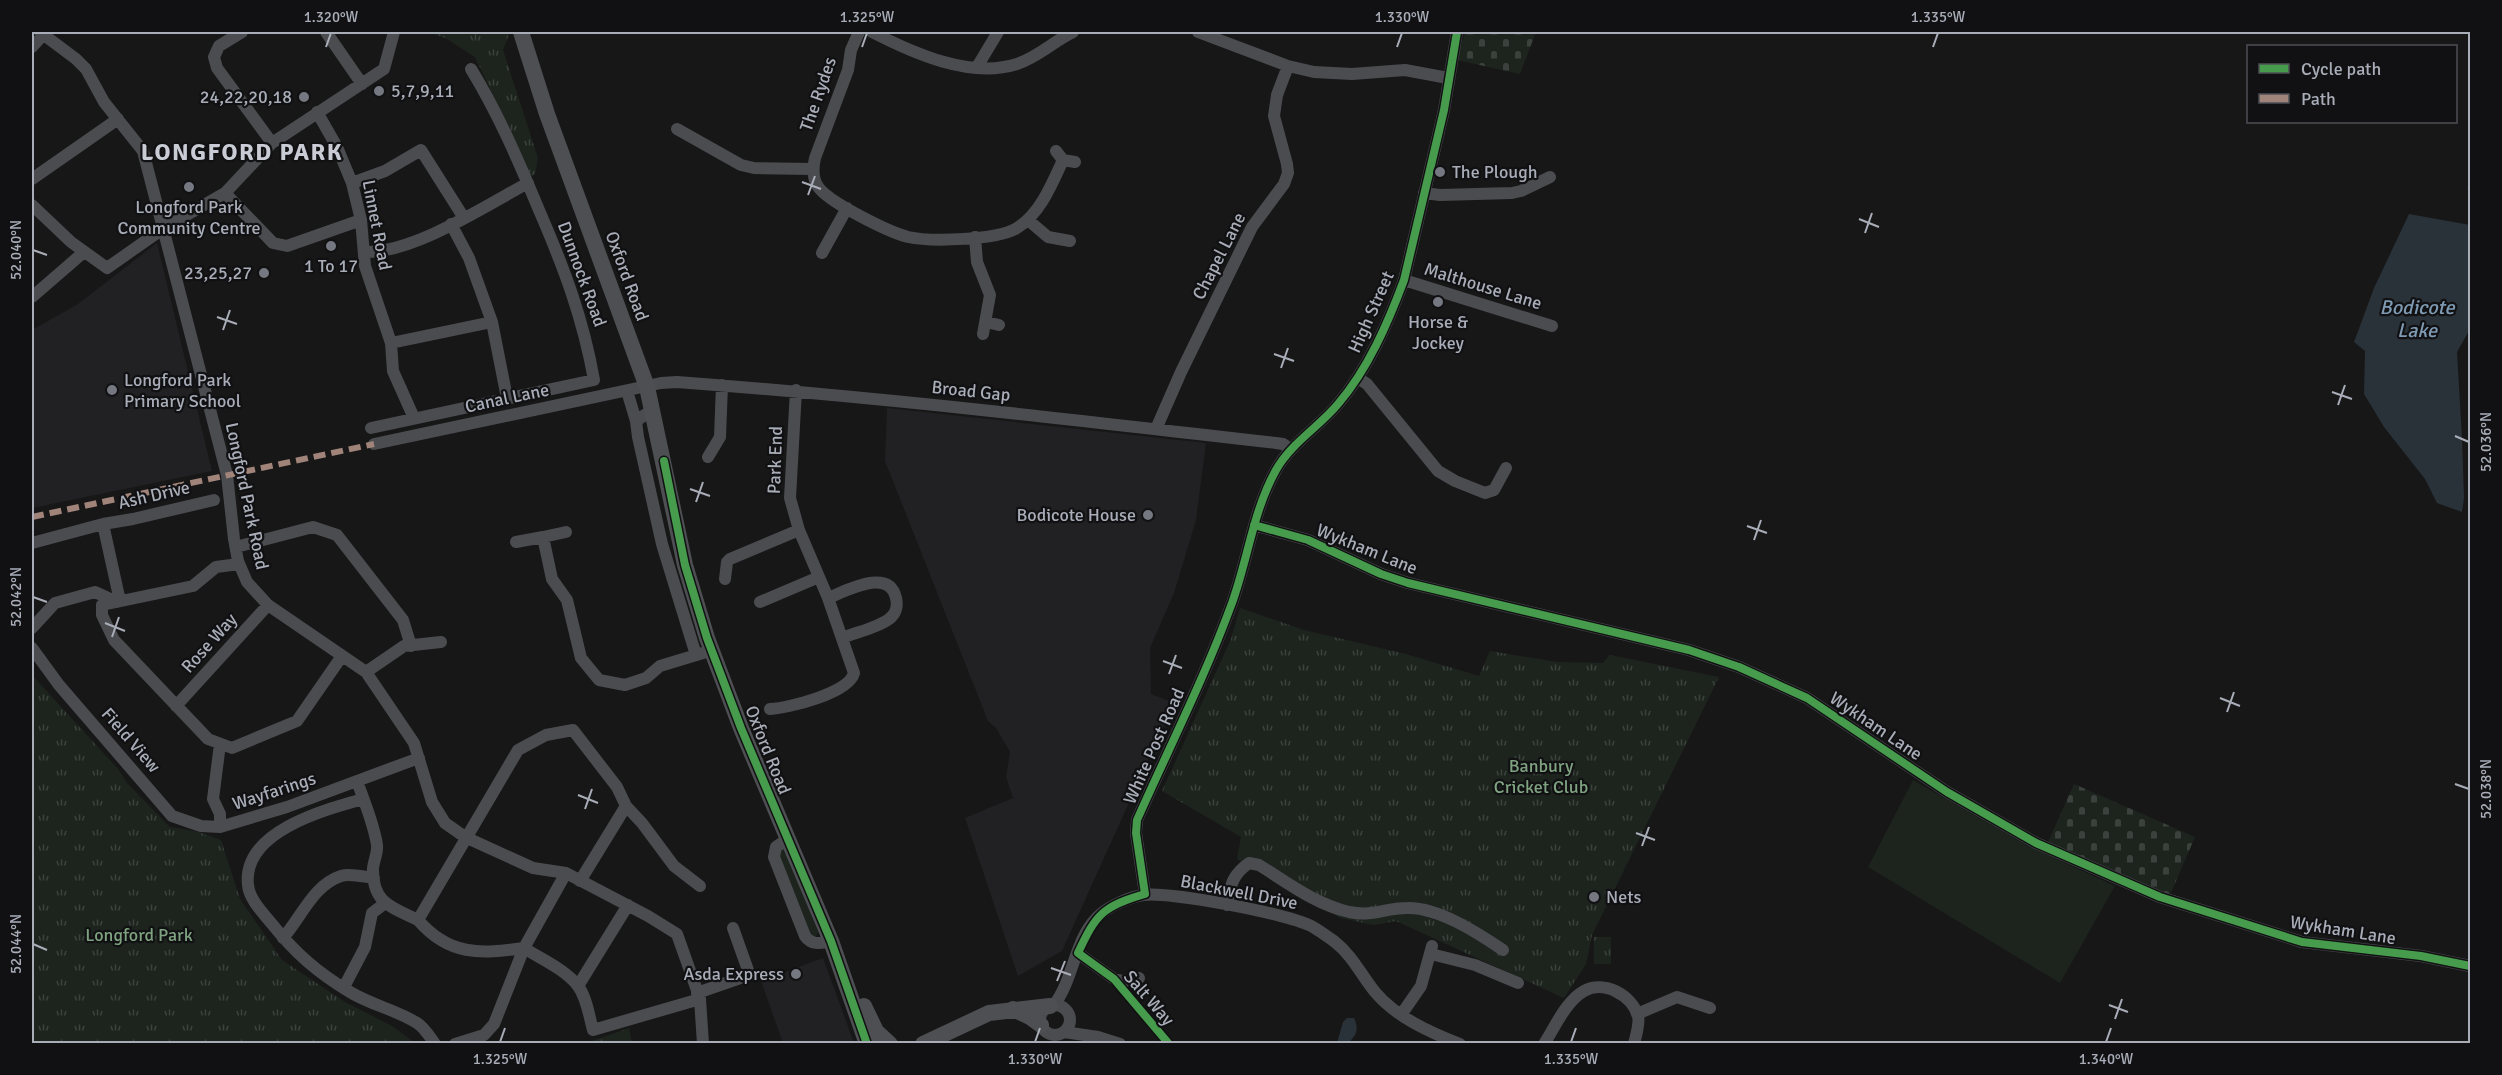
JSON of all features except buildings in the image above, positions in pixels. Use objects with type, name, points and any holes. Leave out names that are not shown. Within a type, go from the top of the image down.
[{"type":"main road","name":"Oxford Road","points":[[521,32],[547,114],[647,387],[685,565],[707,638],[741,728],[831,941],[867,1044]]},
{"type":"main road","points":[[840,966],[876,1031],[890,1044]]},
{"type":"main road","points":[[922,1044],[977,1017],[997,1011],[1052,1005]]},
{"type":"main road","points":[[1012,1009],[1030,1017],[1042,1027]]},
{"type":"street","points":[[242,32],[219,46],[214,57],[217,68],[272,143]]},
{"type":"street","points":[[326,32],[362,84]]},
{"type":"street","points":[[32,206],[84,252],[107,268],[164,228],[225,193],[272,143],[384,69],[394,32]]},
{"type":"street","name":"The Rydes","points":[[813,169],[848,70],[851,50],[859,32]]},
{"type":"street","points":[[873,32],[929,56],[976,68],[996,68],[1017,64],[1034,57],[1066,33]]},
{"type":"street","points":[[976,68],[998,32]]},
{"type":"street","points":[[1198,32],[1288,66],[1332,75],[1405,70],[1448,78]]},
{"type":"street","name":"High Street","points":[[1254,525],[1266,490],[1277,468],[1290,449],[1338,405],[1358,378],[1394,307],[1404,280],[1444,110],[1457,32]]},
{"type":"street","points":[[32,47],[42,33]]},
{"type":"street","name":"Longford Park Road","points":[[42,33],[86,69],[104,102],[143,151],[227,475],[239,564],[247,582],[268,605],[366,672],[414,743],[432,802],[445,824],[465,837],[533,868],[566,873],[628,905],[677,934],[698,996],[703,1044]]},
{"type":"street","name":"Chapel Lane","points":[[1156,429],[1181,372],[1252,227],[1284,184],[1288,172],[1287,164],[1274,116],[1277,95],[1288,66]]},
{"type":"street","name":"Dunnock Road","points":[[471,69],[487,95],[528,183],[568,278],[587,336],[594,380],[507,398]]},
{"type":"street","name":"Linnet Road","points":[[317,112],[337,147],[352,183],[361,220],[365,266],[391,343],[393,371],[414,418]]},
{"type":"street","points":[[32,179],[118,119]]},
{"type":"street","points":[[677,129],[741,165],[754,168],[813,169],[821,192],[847,208],[906,236],[939,240],[1004,234],[1028,220],[1047,193],[1065,158]]},
{"type":"street","points":[[352,183],[385,171],[421,150],[464,218]]},
{"type":"street","points":[[1424,193],[1440,195],[1521,191],[1550,177]]},
{"type":"street","points":[[365,252],[379,252],[405,245],[464,218],[528,183]]},
{"type":"street","points":[[225,193],[273,243],[281,246],[287,246],[361,220]]},
{"type":"street","points":[[822,253],[847,208]]},
{"type":"street","points":[[1028,220],[1048,237],[1070,241]]},
{"type":"street","points":[[370,428],[507,398],[492,322],[469,258],[451,224]]},
{"type":"street","points":[[975,237],[977,262],[990,295],[983,334]]},
{"type":"street","points":[[32,297],[84,252]]},
{"type":"street","name":"Malthouse Lane","points":[[1404,280],[1552,326]]},
{"type":"street","points":[[986,321],[999,325]]},
{"type":"street","points":[[391,343],[492,322]]},
{"type":"street","points":[[1358,378],[1367,384],[1419,451],[1447,477],[1485,493],[1494,490],[1506,468]]},
{"type":"street","name":"Broad Gap","points":[[647,387],[677,382],[796,390],[1276,443],[1283,444],[1290,449]]},
{"type":"street","points":[[708,457],[720,437],[722,386]]},
{"type":"street","name":"Canal Lane","points":[[374,444],[647,387]]},
{"type":"street","name":"Park End","points":[[770,709],[784,708],[849,684],[853,680],[854,667],[799,531],[789,488],[796,390]]},
{"type":"street","points":[[627,391],[636,422],[662,544],[696,655]]},
{"type":"street","points":[[636,422],[652,410]]},
{"type":"street","name":"Ash Drive","points":[[32,543],[103,524],[214,500]]},
{"type":"street","name":"Ash Drive","points":[[103,524],[118,601]]},
{"type":"street","name":"White Post Road","points":[[1145,894],[1136,833],[1137,820],[1232,602],[1254,525]]},
{"type":"street","name":"Wykham Lane","points":[[1254,525],[1308,540],[1408,584],[1689,650],[1739,667],[1807,698],[1947,792],[2036,843],[2160,897],[2302,942],[2421,956],[2470,966]]},
{"type":"street","points":[[236,547],[313,527],[337,535],[403,620],[411,646]]},
{"type":"street","points":[[725,579],[727,562],[730,559],[799,531]]},
{"type":"street","points":[[516,542],[566,532]]},
{"type":"street","points":[[543,537],[552,579],[567,600],[581,658],[599,680],[626,685],[646,678],[660,666],[713,650]]},
{"type":"street","points":[[239,564],[216,567],[193,586],[102,605],[102,615],[114,640],[208,740],[232,748],[297,721],[342,656]]},
{"type":"street","points":[[760,602],[819,577]]},
{"type":"street","points":[[828,598],[870,582],[891,587],[895,594],[896,609],[889,620],[842,638]]},
{"type":"street","points":[[32,628],[55,603],[95,592],[118,601]]},
{"type":"street","name":"Rose Way","points":[[176,706],[268,605]]},
{"type":"street","points":[[366,672],[404,646],[441,642]]},
{"type":"street","name":"Field View","points":[[32,648],[59,685],[172,816],[201,825],[220,827]]},
{"type":"street","points":[[418,920],[518,750],[546,735],[573,730],[617,787],[626,806],[642,823],[674,866],[700,886]]},
{"type":"street","name":"Wayfarings","points":[[220,744],[213,799],[220,814],[220,827],[287,807],[419,758]]},
{"type":"street","points":[[357,781],[378,846],[373,866],[374,878],[384,904],[418,920],[429,933],[457,949],[486,953],[524,948],[560,969],[578,986],[586,1005],[592,1030],[698,996],[746,976],[749,973],[733,928]]},
{"type":"street","points":[[363,799],[340,805],[285,827],[263,843],[250,861],[248,886],[256,904],[293,951],[344,987],[419,1024],[435,1044]]},
{"type":"street","points":[[580,881],[626,806]]},
{"type":"street","points":[[1227,905],[1232,881],[1237,871],[1249,863],[1259,865],[1325,905],[1369,915],[1401,908],[1422,910],[1476,932],[1503,950]]},
{"type":"street","points":[[455,1044],[484,1035],[494,1024],[524,948],[566,873]]},
{"type":"street","points":[[283,938],[323,886],[341,876],[374,878]]},
{"type":"street","points":[[1062,1036],[1069,1024],[1069,981],[1078,952],[1093,921],[1103,911],[1145,894]]},
{"type":"street","name":"Blackwell Drive","points":[[1145,894],[1265,912],[1312,926],[1337,943],[1354,960],[1373,990],[1401,1015],[1460,1044]]},
{"type":"street","points":[[344,987],[365,947],[372,913],[384,904]]},
{"type":"street","points":[[578,986],[628,905]]},
{"type":"street","points":[[1401,1015],[1421,986],[1431,950],[1518,983]]},
{"type":"street","name":"Salt Way","points":[[1078,952],[1114,979],[1123,981],[1139,978]]},
{"type":"street","points":[[1047,1044],[1042,1027],[1042,1011],[1052,1005],[1069,981]]},
{"type":"street","points":[[1544,1044],[1576,997],[1592,988],[1602,986],[1616,991],[1627,999],[1637,1014],[1634,1044]]},
{"type":"street","points":[[1637,1014],[1677,997],[1710,1008]]},
{"type":"street","points":[[1052,1005],[1062,1007],[1084,1029],[1098,1037],[1120,1044]]},
{"type":"street","points":[[1042,1027],[1053,1035],[1098,1037]]},
{"type":"shaded area","name":"Longford Park Primary School","points":[[157,243],[212,471],[32,508],[32,330],[78,304]]},
{"type":"shaded area","points":[[887,408],[1206,443],[1196,520],[1174,593],[1150,648],[1151,694],[1174,703],[1062,951],[1018,976],[965,818],[1013,798],[1006,777],[1010,752],[996,728],[988,721],[885,461]]},
{"type":"shaded area","points":[[823,958],[854,1043],[783,1043],[761,981]]},
{"type":"green space","points":[[430,32],[510,32],[503,50],[538,158],[535,174],[531,176],[475,57],[447,39]]},
{"type":"green space","points":[[1465,32],[1536,32],[1520,74],[1457,60]]},
{"type":"green space","name":"Banbury Cricket Club","points":[[1240,608],[1304,630],[1406,654],[1479,676],[1490,651],[1557,662],[1603,663],[1610,655],[1719,677],[1592,935],[1586,964],[1564,998],[1396,921],[1374,925],[1340,918],[1237,859],[1241,837],[1162,791],[1231,639]]},
{"type":"green space","name":"Longford Park","points":[[32,675],[118,769],[127,783],[170,827],[195,831],[221,840],[240,899],[282,960],[345,1002],[392,1026],[415,1043],[32,1043]]},
{"type":"green space","points":[[1913,780],[2028,846],[2115,886],[2060,983],[1868,867]]},
{"type":"green space","points":[[2074,784],[2195,837],[2170,895],[2048,842]]},
{"type":"green space","points":[[785,848],[818,932],[816,937],[811,938],[780,859],[779,849]]},
{"type":"green space","points":[[1594,937],[1611,937],[1611,964],[1594,964]]},
{"type":"green space","points":[[629,1028],[632,1043],[586,1043]]},
{"type":"water","name":"Bodicote Lake","points":[[2409,214],[2470,225],[2470,329],[2457,352],[2464,498],[2462,512],[2437,503],[2425,479],[2384,427],[2364,394],[2365,351],[2354,342],[2374,288]]},
{"type":"water","points":[[1347,1018],[1354,1018],[1357,1029],[1355,1034],[1348,1043],[1337,1043],[1343,1022]]},
{"type":"waterway","points":[[2469,188],[2470,184]]},
{"type":"marked path","points":[[32,517],[374,444]]},
{"type":"cycle path","points":[[1169,1044],[1114,979],[1078,953],[1090,929],[1102,913],[1119,903],[1145,894],[1136,833],[1137,820],[1199,685],[1232,603],[1256,518],[1268,486],[1282,460],[1330,412],[1359,376],[1391,313],[1404,280],[1444,110],[1457,32]]},
{"type":"cycle path","points":[[664,461],[685,565],[707,638],[741,728],[831,941],[867,1044]]},
{"type":"cycle path","points":[[1254,525],[1308,540],[1381,574],[1408,583],[1689,650],[1739,667],[1807,698],[1947,792],[2036,843],[2160,897],[2302,942],[2421,956],[2470,966]]},
{"type":"place","name":"5,7,9,11","points":[[379,91]]},
{"type":"place","name":"24,22,20,18","points":[[304,97]]},
{"type":"place","name":"The Plough","points":[[1440,172]]},
{"type":"place","name":"Longford Park Community Centre","points":[[189,187]]},
{"type":"place","name":"1 To 17","points":[[331,246]]},
{"type":"place","name":"23,25,27","points":[[264,273]]},
{"type":"place","name":"Horse & Jockey","points":[[1438,302]]},
{"type":"place","name":"Longford Park Primary School","points":[[112,390]]},
{"type":"place","name":"Bodicote House","points":[[1148,515]]},
{"type":"place","name":"Nets","points":[[1594,897]]},
{"type":"place","name":"Asda Express","points":[[796,974]]},
{"type":"district","name":"LONGFORD PARK","points":[[242,152]]}]
